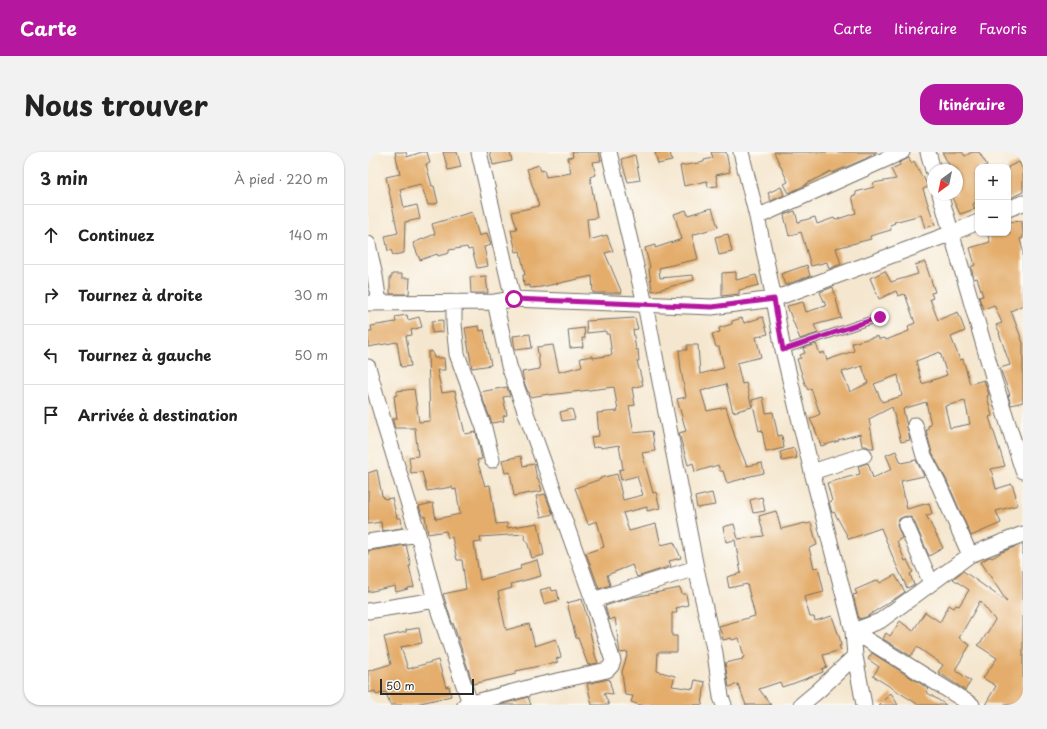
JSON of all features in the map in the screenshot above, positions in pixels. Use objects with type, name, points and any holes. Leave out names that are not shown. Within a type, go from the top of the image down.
[{"type":"street","points":[[479,152],[514,299]]},
{"type":"street","points":[[609,152],[645,304],[696,568],[715,653],[721,697],[724,705]]},
{"type":"street","points":[[741,152],[757,217],[783,350],[812,472],[853,632],[855,656],[864,705]]},
{"type":"street","points":[[757,217],[902,152]]},
{"type":"street","points":[[928,152],[931,164]]},
{"type":"street","points":[[942,200],[994,380],[1023,472]]},
{"type":"street","points":[[1011,208],[1023,203]]},
{"type":"street","points":[[368,244],[375,276],[373,303],[494,302],[514,299],[712,307],[774,299],[975,223]]},
{"type":"street","points":[[368,367],[418,534],[435,600],[467,704],[535,686],[607,670],[613,661],[594,600],[509,366],[494,302]]},
{"type":"street","points":[[454,303],[454,324],[457,354],[484,428],[492,460]]},
{"type":"street","points":[[914,425],[924,456],[939,485],[970,555]]},
{"type":"street","points":[[812,472],[864,455]]},
{"type":"street","points":[[906,525],[931,583]]},
{"type":"street","points":[[368,542],[418,534]]},
{"type":"street","points":[[853,632],[880,621],[970,555],[1023,534]]},
{"type":"street","points":[[594,600],[696,568]]},
{"type":"street","points":[[368,611],[435,600]]},
{"type":"street","points":[[853,632],[972,705]]},
{"type":"street","points":[[800,705],[820,690],[855,656]]},
{"type":"lane","points":[[783,350],[880,317]]},
{"type":"building","points":[[395,152],[406,152],[407,157],[422,152],[427,152],[430,163],[426,164],[438,203],[428,205],[421,184],[400,189],[404,208],[417,205],[420,219],[405,222],[404,253],[393,255],[391,250],[388,251],[385,236],[398,233],[386,177],[400,174]]},
{"type":"building","points":[[443,152],[457,152],[461,167],[448,170]]},
{"type":"building","points":[[490,152],[510,152],[512,161],[493,165]]},
{"type":"building","points":[[572,152],[599,152],[601,161],[593,162],[596,175],[590,177],[597,218],[587,219],[589,240],[607,235],[613,251],[605,253],[622,293],[593,293],[592,276],[541,287],[530,288],[530,285],[524,286],[523,275],[525,275],[520,251],[516,252],[511,230],[517,229],[512,212],[539,206],[527,169],[539,165],[541,171],[544,170],[546,177],[571,173],[568,158],[573,157]]},
{"type":"building","points":[[655,152],[670,152],[672,161],[658,164]]},
{"type":"building","points":[[711,152],[726,152],[730,172],[716,175],[718,186],[708,187],[707,181],[684,186],[680,166],[704,162],[704,160],[713,158]]},
{"type":"building","points":[[774,152],[877,152],[865,159],[832,173],[831,171],[789,193],[784,184],[788,182]]},
{"type":"building","points":[[942,152],[962,152],[965,156],[972,152],[979,152],[986,164],[975,164],[975,203],[973,204],[975,209],[960,214],[953,200],[963,200],[963,164],[949,164]]},
{"type":"building","points":[[635,155],[640,180],[628,182],[621,159]]},
{"type":"building","points":[[909,158],[911,163],[914,161],[922,177],[923,176],[927,187],[923,189],[935,225],[925,228],[921,215],[894,222],[895,223],[890,225],[891,230],[870,236],[871,239],[836,248],[841,264],[829,269],[827,262],[811,266],[801,232],[789,236],[784,215],[795,211],[798,222],[815,217],[817,224],[856,213],[852,196],[856,195],[856,192],[874,187],[873,183],[896,179],[891,169],[900,165],[899,163]]},
{"type":"building","points":[[1019,162],[1023,170],[1023,192],[1011,198],[1011,166]]},
{"type":"building","points":[[781,187],[784,195],[771,201],[768,193]]},
{"type":"building","points":[[712,208],[718,227],[692,235],[698,259],[659,268],[660,278],[693,275],[694,280],[652,291],[650,267],[645,248],[655,245],[655,248],[682,239],[674,214],[686,210],[688,215]]},
{"type":"building","points":[[472,212],[479,236],[487,233],[491,245],[484,247],[488,266],[477,268],[472,249],[468,250],[467,247],[449,250],[449,253],[438,256],[437,254],[420,260],[413,243],[435,234],[432,224]]},
{"type":"building","points":[[1022,221],[1023,238],[1020,239],[1023,251],[1023,305],[1011,311],[1023,343],[1023,402],[1011,405],[1008,395],[1010,395],[1000,368],[1010,365],[996,325],[1002,323],[994,305],[984,309],[980,301],[979,297],[983,296],[977,278],[974,279],[971,267],[975,265],[970,248],[990,242],[988,236],[1011,236],[1011,222]]},
{"type":"building","points":[[728,234],[732,252],[719,255],[715,237]]},
{"type":"building","points":[[925,262],[935,292],[931,293],[933,298],[930,299],[938,320],[958,312],[965,331],[951,337],[960,360],[963,359],[970,384],[984,380],[989,395],[987,396],[992,416],[989,417],[1005,466],[991,469],[996,489],[1012,484],[1018,505],[996,511],[1001,523],[971,536],[947,481],[932,453],[926,430],[928,430],[928,426],[931,425],[926,402],[903,409],[910,440],[901,442],[892,407],[869,419],[874,448],[862,446],[860,434],[821,446],[810,419],[820,414],[811,388],[808,390],[805,384],[797,359],[801,358],[800,355],[805,353],[803,348],[816,344],[820,354],[824,352],[827,360],[854,351],[852,343],[878,336],[879,339],[885,338],[886,340],[909,331],[908,326],[915,323],[905,294],[898,296],[896,291],[879,299],[870,278],[885,271],[891,282],[918,274],[915,265]],"holes":[[[940,352],[947,375],[922,384],[916,361]],[[862,366],[868,383],[850,392],[842,372]],[[898,375],[902,396],[882,402],[874,384]],[[965,401],[970,424],[950,428],[945,406]]]},
{"type":"building","points":[[807,265],[810,276],[785,285],[781,274]]},
{"type":"building","points":[[736,272],[736,280],[756,275],[759,285],[739,290],[739,294],[722,296],[722,273]]},
{"type":"building","points":[[392,274],[402,274],[402,278],[410,278],[409,294],[390,294],[390,277],[392,277]]},
{"type":"building","points":[[486,276],[488,293],[471,293],[470,277]]},
{"type":"building","points":[[833,287],[841,318],[814,325],[818,333],[800,339],[787,306],[803,302],[806,312],[826,306],[820,292]]},
{"type":"building","points":[[407,315],[408,320],[419,317],[422,327],[411,330],[412,335],[406,336],[411,366],[401,367],[397,342],[368,347],[368,331],[372,331],[371,326],[396,322],[395,317]]},
{"type":"building","points":[[763,317],[768,334],[756,337],[761,357],[737,363],[742,384],[746,383],[752,407],[733,412],[726,384],[701,391],[707,411],[726,407],[735,437],[747,466],[762,463],[764,473],[727,483],[723,471],[720,471],[718,465],[695,472],[693,463],[688,465],[679,433],[686,431],[677,399],[686,397],[679,350],[687,350],[687,345],[698,345],[700,374],[724,368],[719,347],[716,347],[712,334],[720,332],[719,328],[732,324],[732,321],[742,318],[744,323]]},
{"type":"building","points":[[635,318],[638,329],[633,330],[636,350],[638,349],[639,361],[637,361],[643,385],[632,388],[635,405],[629,406],[634,433],[652,431],[655,451],[642,453],[653,493],[656,492],[660,508],[647,511],[647,507],[623,513],[629,531],[656,524],[661,545],[674,542],[681,558],[669,561],[671,566],[637,577],[632,565],[607,575],[610,585],[599,589],[586,553],[604,547],[597,521],[588,524],[575,488],[601,479],[600,478],[617,474],[623,500],[643,495],[637,476],[621,480],[619,470],[623,469],[619,445],[593,448],[591,437],[599,436],[597,413],[618,411],[614,387],[530,397],[522,372],[540,369],[537,347],[553,345],[559,372],[582,366],[580,358],[593,356],[593,358],[612,355],[609,334],[606,334],[606,331],[587,333],[586,321]]},
{"type":"building","points":[[443,320],[443,332],[432,333],[432,321]]},
{"type":"building","points":[[479,326],[480,331],[484,330],[491,365],[472,368],[465,328]]},
{"type":"building","points":[[584,328],[585,338],[582,338],[583,347],[570,348],[568,330]]},
{"type":"building","points":[[530,334],[532,348],[515,350],[513,336]]},
{"type":"building","points":[[432,351],[434,358],[444,358],[445,370],[437,370],[442,393],[455,391],[465,434],[476,432],[482,459],[477,460],[485,486],[490,485],[496,524],[507,523],[507,528],[538,523],[544,555],[532,558],[524,534],[480,537],[481,542],[474,543],[480,580],[521,569],[520,565],[537,560],[541,576],[511,584],[512,588],[498,592],[506,630],[529,624],[535,646],[556,639],[561,657],[556,659],[558,662],[516,671],[516,674],[473,684],[443,594],[466,589],[462,560],[457,560],[452,537],[448,538],[446,531],[428,534],[425,516],[422,516],[419,506],[433,503],[436,519],[460,514],[456,489],[453,490],[452,487],[427,491],[422,472],[411,473],[409,457],[418,456],[415,428],[395,428],[393,422],[393,419],[397,419],[394,396],[397,395],[397,391],[414,389],[419,422],[430,421],[428,352]]},
{"type":"building","points":[[507,387],[510,396],[503,397],[507,415],[503,416],[504,421],[492,423],[480,392]]},
{"type":"building","points":[[763,397],[766,413],[773,412],[778,436],[782,435],[784,448],[766,452],[762,430],[759,431],[752,400]]},
{"type":"building","points":[[572,409],[575,419],[562,421],[560,412]]},
{"type":"building","points":[[794,448],[797,458],[782,461],[780,452]]},
{"type":"building","points":[[896,451],[901,463],[916,460],[924,476],[901,481],[907,509],[929,503],[932,514],[926,515],[943,548],[929,556],[912,518],[907,516],[899,519],[897,524],[902,538],[897,541],[905,561],[907,560],[913,572],[910,574],[914,585],[907,588],[881,528],[849,539],[834,512],[832,513],[829,502],[832,501],[827,483],[860,474],[858,466],[868,463],[873,478],[892,469],[886,455]]},
{"type":"building","points":[[521,456],[523,466],[534,464],[537,479],[538,478],[542,491],[514,496],[510,472],[505,473],[502,460]]},
{"type":"building","points":[[377,470],[382,496],[384,499],[392,498],[397,518],[401,518],[402,528],[382,531],[381,522],[368,524],[368,473]]},
{"type":"building","points":[[712,493],[715,505],[697,508],[695,497]]},
{"type":"building","points":[[545,494],[553,514],[541,517],[536,496]]},
{"type":"building","points":[[762,497],[765,511],[753,513],[750,500]]},
{"type":"building","points":[[776,511],[781,529],[811,523],[817,545],[809,548],[814,568],[818,567],[824,592],[804,597],[810,617],[814,617],[815,621],[832,616],[840,639],[841,646],[839,646],[841,650],[823,655],[827,667],[822,669],[823,672],[782,687],[780,682],[759,689],[771,705],[746,705],[738,684],[729,687],[725,663],[743,659],[742,658],[744,657],[739,638],[723,640],[719,626],[755,616],[747,584],[729,588],[727,577],[741,573],[735,540],[726,542],[723,527],[734,524],[738,539],[764,536],[759,516]]},
{"type":"building","points":[[1023,544],[1023,705],[985,705],[996,686],[983,678],[997,658],[977,645],[982,641],[995,620],[980,601],[959,638],[970,645],[955,670],[971,681],[965,690],[938,672],[943,665],[917,647],[911,656],[883,639],[886,633],[890,636],[900,621],[913,631],[925,612],[940,622],[949,605],[954,608],[956,605],[959,606],[969,590],[953,579],[963,571],[1007,602],[981,562],[989,557],[992,558],[1002,552]]},
{"type":"building","points":[[406,545],[414,587],[396,592],[395,586],[368,592],[368,551]]},
{"type":"building","points":[[895,575],[905,592],[866,617],[859,619],[853,595],[857,594],[855,590],[878,580],[880,583]]},
{"type":"building","points":[[551,587],[552,591],[557,590],[559,600],[544,604],[540,590]]},
{"type":"building","points":[[680,588],[682,594],[686,594],[688,605],[676,608],[677,613],[672,613],[672,636],[677,636],[677,652],[658,652],[657,671],[675,676],[672,686],[693,689],[695,680],[705,682],[702,705],[640,705],[631,702],[633,696],[625,695],[622,672],[628,652],[620,653],[615,618],[609,620],[605,606],[629,598]]},
{"type":"building","points":[[582,599],[598,663],[588,665],[578,638],[576,638],[567,603]]},
{"type":"building","points":[[419,628],[422,643],[401,647],[408,669],[438,660],[446,687],[449,686],[451,696],[412,705],[390,705],[386,692],[376,695],[375,691],[368,693],[368,671],[391,664],[384,637],[406,632],[406,630]]},
{"type":"building","points":[[872,653],[929,689],[926,692],[946,705],[919,705],[873,676],[879,667],[868,659]]},
{"type":"building","points":[[609,679],[613,694],[604,693],[609,705],[592,705],[587,684]]},
{"type":"building","points":[[891,693],[898,705],[879,705]]},
{"type":"building","points":[[528,697],[531,705],[499,705]]},
{"type":"route","points":[[514,299],[712,307],[774,299],[783,350],[880,317]]}]
